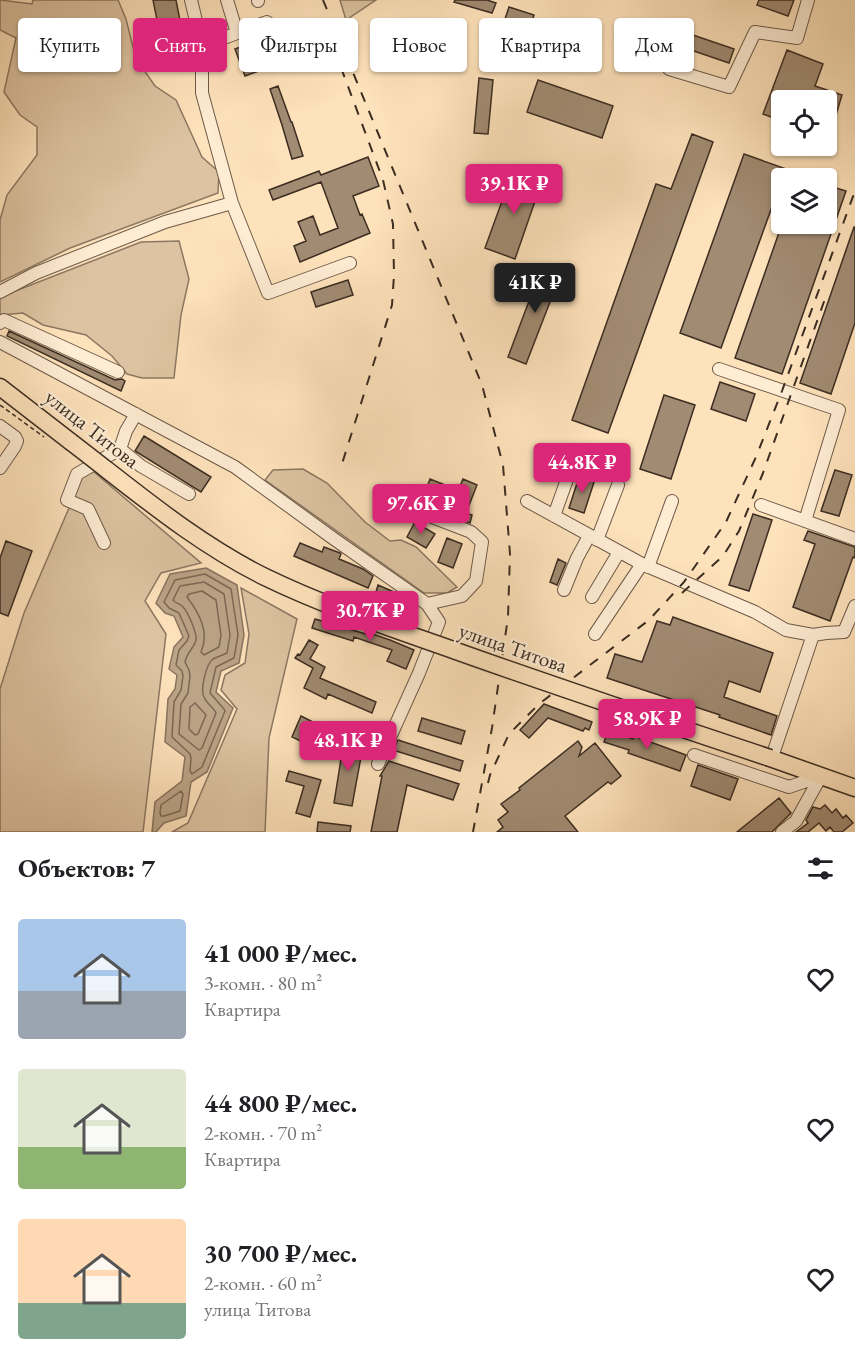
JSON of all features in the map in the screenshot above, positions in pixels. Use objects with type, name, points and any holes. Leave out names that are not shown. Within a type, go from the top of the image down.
[{"type":"main road","name":"улица Титова","points":[[0,387],[186,530],[223,554],[302,594],[350,614],[526,676],[855,788]]},
{"type":"lane","points":[[191,0],[195,18]]},
{"type":"lane","points":[[227,0],[237,33],[227,37]]},
{"type":"lane","points":[[679,72],[729,87],[756,32],[797,38],[808,0]]},
{"type":"lane","points":[[202,72],[202,93],[232,203],[268,293],[350,263]]},
{"type":"lane","points":[[0,292],[36,273],[165,222],[232,203]]},
{"type":"lane","points":[[0,322],[4,320],[118,372]]},
{"type":"lane","points":[[0,342],[235,467],[428,604],[439,622],[378,764]]},
{"type":"lane","points":[[719,369],[840,410],[805,521]]},
{"type":"lane","points":[[104,543],[88,509],[67,500],[77,474],[120,448],[126,431],[136,414]]},
{"type":"lane","points":[[0,426],[17,441],[0,468]]},
{"type":"lane","points":[[120,448],[141,466],[189,494]]},
{"type":"lane","points":[[554,516],[571,468]]},
{"type":"lane","points":[[564,590],[577,558],[593,538],[618,485]]},
{"type":"lane","points":[[527,501],[645,566],[755,612],[786,630],[813,635],[844,632],[855,606]]},
{"type":"lane","points":[[595,634],[645,566],[672,501]]},
{"type":"lane","points":[[761,505],[855,539]]},
{"type":"lane","points":[[428,604],[462,596],[476,581],[482,542],[471,532],[432,517]]},
{"type":"lane","points":[[592,597],[619,552]]},
{"type":"lane","points":[[770,758],[813,635]]},
{"type":"lane","points":[[694,755],[789,787],[821,776]]},
{"type":"lane","points":[[782,832],[796,821],[821,776]]},
{"type":"shaded area","points":[[0,0],[32,4],[33,0],[118,0],[126,19],[133,47],[133,72],[145,72],[155,86],[176,100],[202,157],[219,172],[218,193],[70,248],[0,282],[0,220],[7,195],[37,155],[37,127],[20,115],[4,92],[16,38],[0,30]]},
{"type":"shaded area","points":[[340,0],[376,0],[349,18],[345,18]]},
{"type":"shaded area","points":[[179,241],[189,279],[181,315],[174,378],[142,378],[127,374],[112,356],[86,335],[43,325],[23,313],[0,315],[0,297],[141,242]]},
{"type":"shaded area","points":[[87,466],[201,563],[161,573],[145,601],[166,634],[143,832],[0,832],[0,689],[24,613]]},
{"type":"shaded area","points":[[303,469],[327,483],[365,522],[390,541],[401,540],[416,547],[457,587],[447,593],[424,593],[265,480],[273,470]]},
{"type":"shaded area","points":[[241,588],[297,619],[269,738],[265,832],[172,832],[188,823],[237,709],[221,690],[225,675],[245,663],[249,634]]},
{"type":"water","points":[[206,568],[237,585],[244,635],[239,663],[221,671],[216,692],[233,708],[207,772],[191,782],[186,816],[164,823],[156,832],[152,832],[155,802],[182,781],[185,757],[165,742],[168,699],[175,689],[177,675],[169,669],[174,647],[183,637],[174,616],[165,613],[156,603],[170,574]]},
{"type":"building","points":[[153,0],[176,0],[180,18],[157,18]]},
{"type":"building","points":[[455,0],[487,0],[496,3],[492,13],[454,2]]},
{"type":"building","points":[[759,0],[794,0],[788,16],[757,5]]},
{"type":"building","points":[[509,7],[534,15],[533,18],[505,18]]},
{"type":"building","points":[[694,35],[734,49],[729,63],[694,51]]},
{"type":"building","points":[[239,48],[239,60],[235,49]]},
{"type":"building","points":[[787,50],[823,64],[815,86],[827,90],[772,90]]},
{"type":"building","points":[[244,72],[256,72],[245,76]]},
{"type":"building","points":[[479,78],[493,80],[488,134],[474,133]]},
{"type":"building","points":[[538,80],[613,106],[602,138],[527,112]]},
{"type":"building","points":[[278,86],[303,156],[292,159],[270,89]]},
{"type":"building","points":[[771,93],[771,117],[763,114]]},
{"type":"building","points":[[837,93],[842,95],[837,111]]},
{"type":"building","points":[[692,134],[713,142],[608,433],[572,420],[656,184],[671,189]]},
{"type":"building","points":[[744,154],[783,168],[771,168],[771,209],[721,348],[680,333]]},
{"type":"building","points":[[368,157],[379,186],[353,196],[370,233],[300,262],[294,246],[306,241],[298,222],[313,216],[320,235],[338,228],[321,182],[273,200],[269,190],[319,171],[321,175]]},
{"type":"building","points":[[513,171],[542,181],[515,259],[485,248]]},
{"type":"building","points":[[837,188],[846,191],[837,217]]},
{"type":"building","points":[[854,227],[855,323],[831,394],[800,383]]},
{"type":"building","points":[[778,234],[831,234],[782,374],[735,358]]},
{"type":"building","points":[[543,264],[562,271],[526,364],[508,357]]},
{"type":"building","points":[[348,280],[353,295],[316,307],[311,292]]},
{"type":"building","points":[[9,331],[115,380],[122,379],[125,381],[121,391],[7,336]]},
{"type":"building","points":[[720,382],[755,394],[746,421],[711,409]]},
{"type":"building","points":[[664,395],[695,405],[671,479],[640,469]]},
{"type":"building","points":[[144,436],[211,477],[201,492],[135,451]]},
{"type":"building","points":[[835,470],[852,475],[839,516],[821,511]]},
{"type":"building","points":[[580,474],[595,479],[584,513],[569,508]]},
{"type":"building","points":[[430,479],[445,485],[439,502],[451,507],[447,513],[421,503]]},
{"type":"building","points":[[463,479],[477,485],[466,513],[472,515],[470,523],[455,517],[463,496],[457,493]]},
{"type":"building","points":[[753,514],[772,520],[749,591],[729,585]]},
{"type":"building","points":[[415,522],[435,534],[426,548],[407,537]]},
{"type":"building","points":[[808,531],[855,547],[855,558],[853,557],[830,621],[793,607],[815,544],[804,540]]},
{"type":"building","points":[[447,538],[462,544],[453,568],[438,562]]},
{"type":"building","points":[[6,541],[32,551],[8,616],[0,613],[0,558]]},
{"type":"building","points":[[300,543],[322,552],[324,547],[340,553],[339,559],[373,576],[368,588],[294,556]]},
{"type":"building","points":[[558,559],[566,563],[557,585],[550,582]]},
{"type":"building","points":[[378,585],[407,600],[406,604],[376,592]]},
{"type":"building","points":[[673,617],[773,653],[760,692],[729,681],[724,697],[777,716],[771,735],[719,717],[720,715],[607,678],[615,654],[642,662],[657,621],[670,625]]},
{"type":"building","points":[[315,619],[366,634],[367,632],[414,650],[406,669],[387,661],[392,650],[354,637],[353,641],[312,628]]},
{"type":"building","points":[[309,640],[318,645],[310,659],[325,667],[320,678],[376,702],[372,713],[328,694],[326,699],[304,688],[313,668],[295,658],[298,654],[300,655]]},
{"type":"building","points":[[544,704],[592,722],[589,730],[585,728],[583,731],[548,718],[529,738],[520,730]]},
{"type":"building","points":[[301,716],[325,728],[311,756],[303,752],[307,744],[292,737]]},
{"type":"building","points":[[422,718],[465,731],[461,744],[418,731]]},
{"type":"building","points":[[610,731],[633,739],[634,736],[686,755],[680,771],[604,742]]},
{"type":"building","points":[[398,740],[463,761],[460,771],[393,750]]},
{"type":"building","points":[[339,741],[363,746],[352,806],[334,803],[341,759],[335,757]]},
{"type":"building","points":[[578,741],[582,747],[579,756],[595,743],[621,776],[611,784],[608,782],[565,816],[578,832],[497,832],[503,827],[498,820],[508,812],[501,804]]},
{"type":"building","points":[[389,761],[459,784],[453,800],[407,785],[397,832],[371,832],[382,776],[380,776]]},
{"type":"building","points":[[698,765],[738,779],[730,800],[691,786]]},
{"type":"building","points":[[289,771],[321,780],[310,817],[296,813],[304,786],[286,781]]},
{"type":"building","points":[[779,798],[791,813],[772,832],[737,832]]},
{"type":"building","points":[[825,805],[832,813],[836,809],[843,818],[846,815],[853,823],[842,832],[834,832],[830,827],[826,831],[819,823],[808,832],[796,832],[808,823],[806,820],[813,807],[820,809]]},
{"type":"building","points":[[318,822],[351,826],[350,832],[317,832]]},
{"type":"railway","points":[[323,0],[482,385],[503,465],[510,554],[508,617],[492,728],[473,832]]},
{"type":"railway","points":[[341,467],[392,305],[394,275],[393,224],[383,180],[343,72]]},
{"type":"railway","points":[[488,783],[509,734],[539,704],[649,620],[684,582],[726,522],[756,457],[782,391],[855,191]]},
{"type":"railway","points":[[682,593],[723,556],[739,531],[763,473],[826,296]]}]
